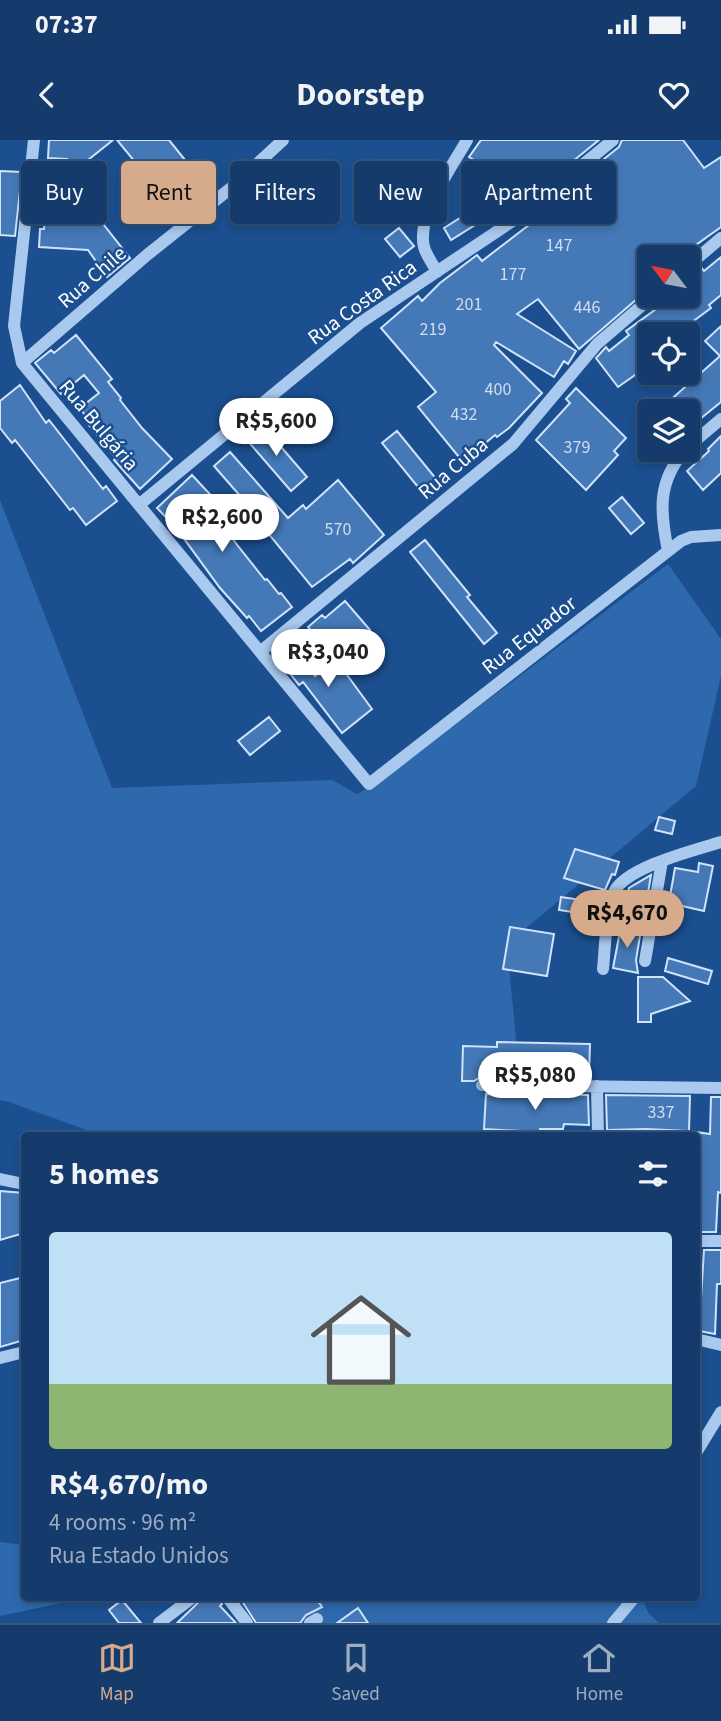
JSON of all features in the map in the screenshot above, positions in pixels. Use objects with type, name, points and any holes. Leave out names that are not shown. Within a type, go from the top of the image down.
[{"type":"street","name":"Rua Bulgária","points":[[33,140],[14,326],[22,363],[369,784]]},
{"type":"street","name":"Rua Chile","points":[[22,363],[147,255],[231,188],[283,140]]},
{"type":"street","points":[[437,272],[424,247],[424,229],[432,201],[467,140]]},
{"type":"street","name":"Rua Costa Rica","points":[[140,504],[360,323],[520,216],[613,140]]},
{"type":"street","points":[[700,256],[721,238]]},
{"type":"street","name":"Rua Cuba","points":[[260,652],[513,444],[597,344],[639,308]]},
{"type":"street","points":[[700,437],[721,419]]},
{"type":"street","points":[[668,551],[661,508],[668,477],[678,462]]},
{"type":"street","name":"Rua Equador","points":[[369,784],[681,541],[691,537],[721,535]]},
{"type":"street","points":[[603,969],[610,903],[614,892],[629,877],[662,861],[721,842]]},
{"type":"street","points":[[645,961],[662,861]]},
{"type":"street","points":[[482,1086],[721,1088]]},
{"type":"street","points":[[597,1087],[598,1132]]},
{"type":"street","points":[[0,1179],[21,1183]]},
{"type":"street","points":[[700,1241],[721,1238]]},
{"type":"street","points":[[700,1340],[721,1345]]},
{"type":"street","points":[[0,1358],[21,1353]]},
{"type":"street","points":[[700,1446],[721,1412]]},
{"type":"street","points":[[159,1623],[188,1601]]},
{"type":"street","points":[[230,1601],[247,1623]]},
{"type":"street","points":[[613,1623],[631,1601]]},
{"type":"shaded area","points":[[0,500],[112,788],[332,780],[357,794],[379,782],[668,564],[721,639],[721,676],[696,786],[507,944],[525,1132],[92,1132],[0,1100]]},
{"type":"shaded area","points":[[0,1542],[21,1545],[21,1601],[71,1601],[0,1616]]},
{"type":"shaded area","points":[[246,1601],[643,1601],[649,1614],[659,1623],[263,1623]]},
{"type":"building","points":[[49,140],[113,140],[87,161],[48,158]]},
{"type":"building","points":[[117,140],[169,140],[186,161],[134,161]]},
{"type":"building","points":[[481,140],[599,140],[573,161],[476,161],[469,157]]},
{"type":"building","points":[[622,140],[683,140],[704,168],[721,157],[721,227],[696,245],[637,245],[637,299],[579,349],[538,299],[517,314],[576,351],[568,364],[564,361],[554,377],[496,342],[494,345],[542,393],[509,428],[497,437],[495,435],[463,462],[418,407],[436,392],[381,328],[418,296],[422,301],[440,283],[477,255],[482,261],[530,224],[616,224],[616,161],[602,161],[619,147]]},
{"type":"building","points":[[0,171],[21,172],[15,236],[0,235]]},
{"type":"building","points":[[461,217],[461,224],[477,224],[451,240],[444,228]]},
{"type":"building","points":[[44,224],[103,224],[130,258],[107,277],[88,250],[39,247],[40,229],[44,229]]},
{"type":"building","points":[[399,228],[414,246],[400,257],[385,239]]},
{"type":"building","points":[[721,257],[721,295],[709,305],[711,308],[692,322],[638,322],[657,308],[700,308],[700,268],[704,271]]},
{"type":"building","points":[[637,323],[637,374],[618,387],[596,358],[606,347],[609,351],[629,335],[626,331]]},
{"type":"building","points":[[721,326],[721,402],[700,419],[700,399],[672,399],[687,385],[700,385],[700,374],[720,356],[705,341]]},
{"type":"building","points":[[76,335],[112,379],[108,382],[120,400],[172,459],[140,489],[114,460],[116,458],[89,425],[91,424],[80,408],[99,393],[84,375],[61,394],[35,363],[51,350],[54,353]]},
{"type":"building","points":[[20,385],[46,423],[49,420],[103,489],[106,486],[117,501],[86,525],[73,508],[70,510],[15,440],[12,443],[0,428],[0,401]]},
{"type":"building","points":[[576,388],[626,438],[614,451],[618,455],[586,490],[536,440],[570,403],[566,399]]},
{"type":"building","points":[[262,425],[307,477],[291,491],[246,439]]},
{"type":"building","points":[[397,431],[442,486],[427,498],[382,443]]},
{"type":"building","points":[[721,436],[721,473],[703,490],[687,471],[700,462]]},
{"type":"building","points":[[230,452],[288,518],[303,505],[306,509],[338,480],[384,535],[353,563],[350,559],[312,587],[267,532],[269,529],[214,466]]},
{"type":"building","points":[[192,475],[219,504],[212,511],[238,546],[265,580],[281,593],[292,607],[261,631],[220,588],[185,540],[187,539],[157,508]]},
{"type":"building","points":[[622,497],[644,523],[631,534],[609,508]]},
{"type":"building","points":[[425,540],[497,633],[484,644],[410,552]]},
{"type":"building","points":[[345,601],[370,630],[357,643],[354,639],[334,656],[308,627],[322,615],[325,618]]},
{"type":"building","points":[[290,642],[315,676],[336,660],[372,709],[342,733],[303,682],[299,685],[275,654]]},
{"type":"building","points":[[269,717],[280,731],[250,755],[238,741]]},
{"type":"building","points":[[659,817],[675,821],[672,834],[655,830]]},
{"type":"building","points":[[575,849],[619,862],[615,875],[612,874],[605,890],[564,878]]},
{"type":"building","points":[[699,863],[713,866],[704,911],[682,906],[680,915],[667,913],[675,868],[698,872]]},
{"type":"building","points":[[651,875],[646,905],[626,901],[629,888]]},
{"type":"building","points":[[561,897],[602,903],[599,916],[559,910]]},
{"type":"building","points":[[621,926],[641,930],[636,960],[638,973],[613,968]]},
{"type":"building","points":[[510,927],[554,934],[547,976],[503,969]]},
{"type":"building","points":[[668,958],[712,971],[708,984],[665,971]]},
{"type":"building","points":[[638,977],[663,977],[690,1001],[651,1014],[651,1022],[638,1022]]},
{"type":"building","points":[[497,1042],[590,1044],[589,1078],[482,1076],[474,1081],[462,1081],[463,1046],[497,1047]]},
{"type":"building","points":[[486,1094],[588,1095],[589,1125],[564,1124],[563,1129],[540,1129],[540,1132],[484,1129]]},
{"type":"building","points":[[606,1095],[690,1096],[689,1131],[607,1130]]},
{"type":"building","points":[[711,1097],[721,1097],[721,1193],[718,1192],[716,1232],[700,1232],[700,1133],[710,1134]]},
{"type":"building","points":[[0,1191],[21,1193],[21,1234],[0,1240]]},
{"type":"building","points":[[704,1250],[721,1250],[721,1284],[717,1284],[715,1334],[700,1331]]},
{"type":"building","points":[[21,1278],[21,1341],[0,1347],[0,1283]]},
{"type":"building","points":[[123,1601],[141,1623],[119,1623],[109,1610]]},
{"type":"building","points":[[200,1601],[220,1601],[220,1606],[236,1623],[177,1623]]},
{"type":"building","points":[[242,1601],[318,1601],[322,1607],[306,1615],[300,1623],[256,1623]]},
{"type":"building","points":[[358,1608],[368,1623],[337,1623]]}]
